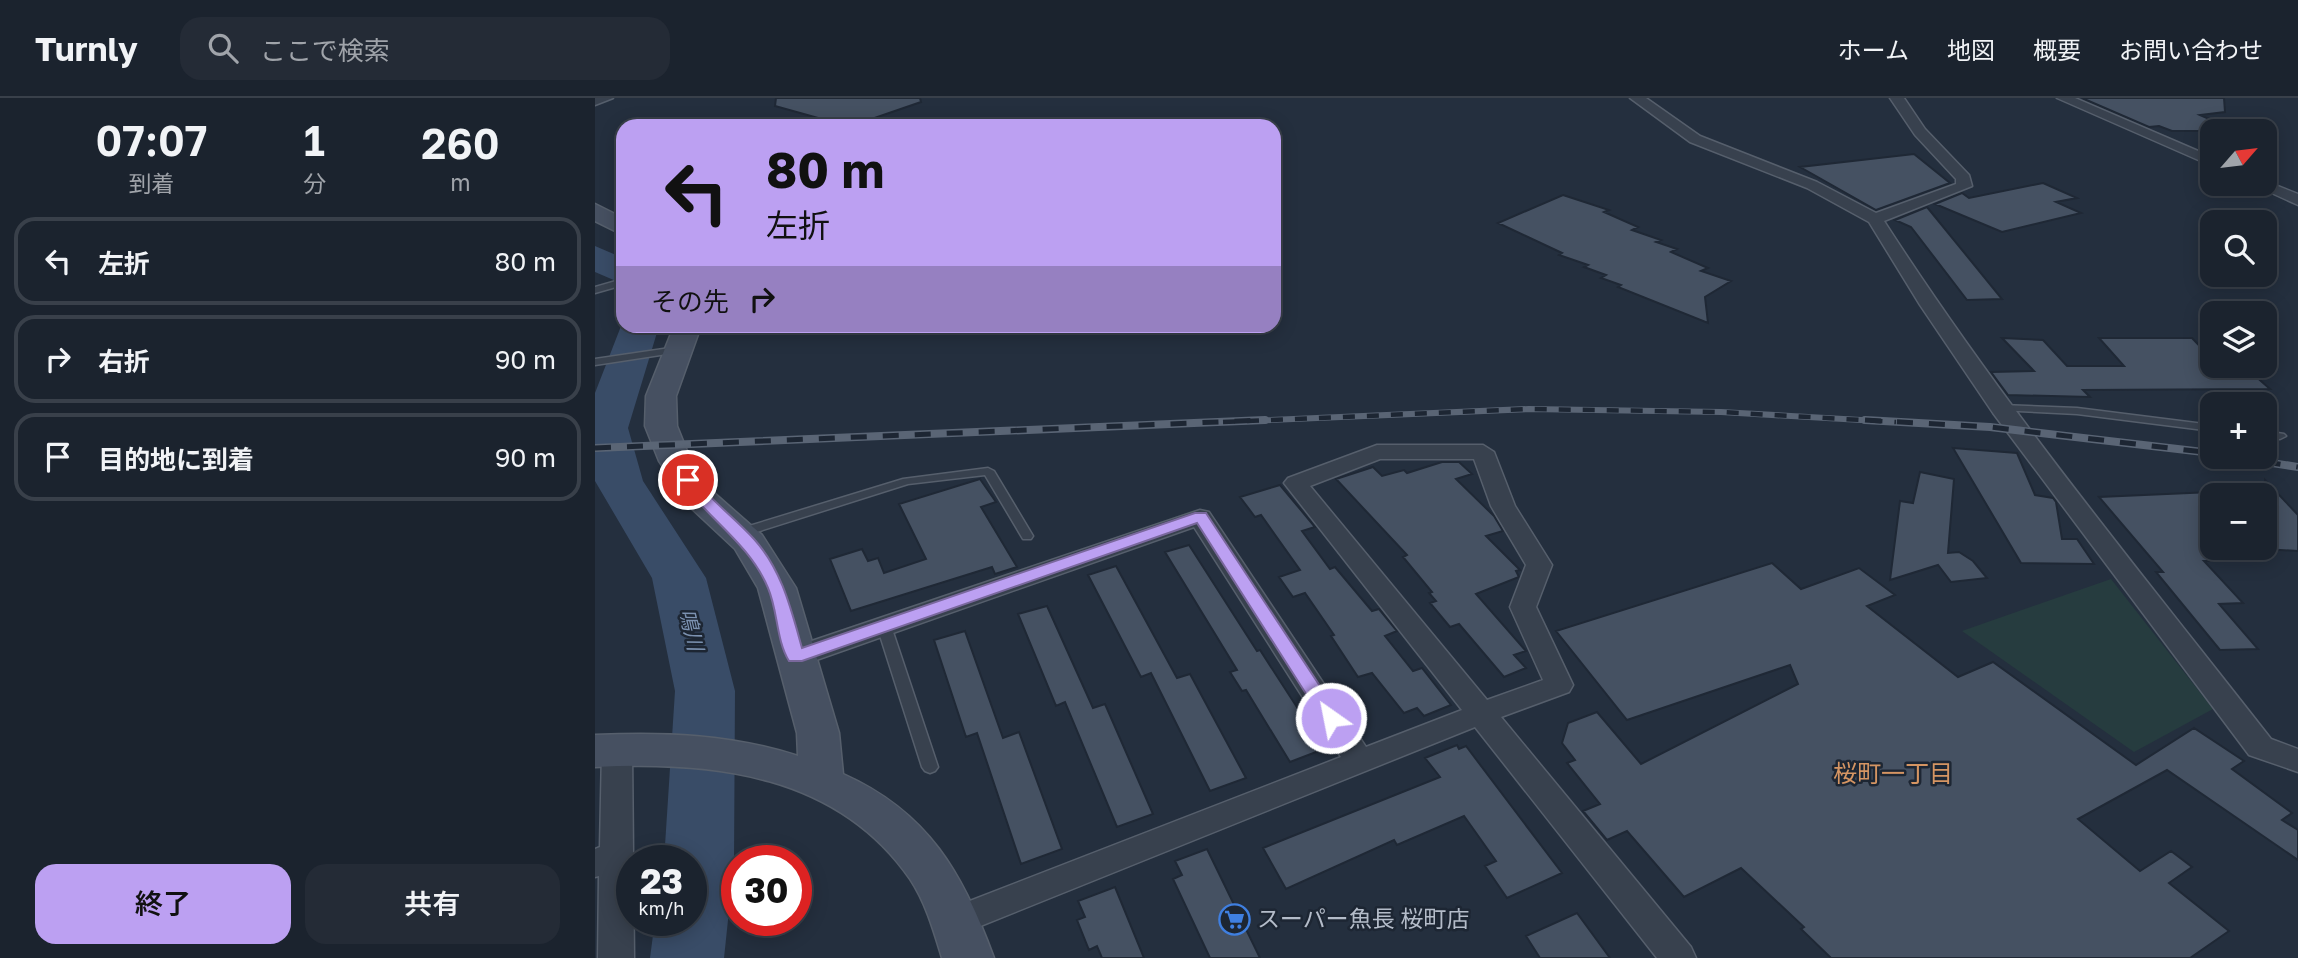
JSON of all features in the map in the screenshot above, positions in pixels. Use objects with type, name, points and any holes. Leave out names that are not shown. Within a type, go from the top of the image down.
[{"type":"street","points":[[595,101],[606,98]]},
{"type":"street","points":[[1637,98],[1695,139],[1812,185],[1875,219],[1929,305],[2001,408],[2260,747],[2298,761]]},
{"type":"street","points":[[1875,219],[1958,190],[1965,182],[1920,132],[1897,98]]},
{"type":"street","points":[[2064,98],[2200,157]]},
{"type":"street","points":[[2277,191],[2298,200]]},
{"type":"street","points":[[595,211],[616,224]]},
{"type":"street","points":[[670,344],[661,396],[661,426],[674,461],[701,499],[749,543],[777,588],[818,733],[821,780]]},
{"type":"street","points":[[616,958],[606,859],[606,751],[661,748],[750,759],[821,780],[859,801],[890,824],[927,865],[962,939],[1360,762],[1482,713],[1559,685],[1523,607],[1539,565],[1503,506],[1483,452],[1377,452],[1296,483],[1482,713],[1678,958]]},
{"type":"street","points":[[795,657],[1200,517],[1360,762]]},
{"type":"lane","points":[[595,290],[616,284]]},
{"type":"lane","points":[[599,362],[670,344]]},
{"type":"lane","points":[[2001,408],[2077,411],[2200,426]]},
{"type":"lane","points":[[739,534],[907,481],[988,471],[1027,536]]},
{"type":"lane","points":[[884,626],[930,767]]},
{"type":"green space","points":[[2111,579],[2213,709],[2134,752],[1962,631]]},
{"type":"building","points":[[776,98],[920,98],[921,102],[872,119],[822,119],[775,106]]},
{"type":"building","points":[[2082,98],[2224,98],[2225,112],[2200,115],[2209,119],[2200,119],[2200,131],[2172,131],[2159,126],[2149,127]]},
{"type":"building","points":[[1914,154],[1950,183],[1876,210],[1800,167]]},
{"type":"building","points":[[2043,183],[2077,198],[2056,202],[2081,213],[2002,232],[1935,204],[1962,193],[1969,198]]},
{"type":"building","points":[[1563,195],[1609,210],[1604,212],[1638,227],[1632,230],[1661,240],[1656,242],[1677,249],[1671,252],[1708,268],[1701,271],[1731,281],[1705,297],[1708,323],[1618,287],[1621,285],[1601,278],[1606,275],[1584,267],[1588,265],[1559,255],[1562,253],[1498,223]]},
{"type":"building","points":[[1927,207],[2002,299],[1967,300],[1911,227],[1895,220]]},
{"type":"building","points":[[2002,338],[2043,340],[2067,366],[2124,366],[2099,338],[2192,338],[2200,346],[2200,378],[2258,378],[2270,389],[2083,390],[2090,397],[2008,395],[1991,372],[2034,371]]},
{"type":"building","points":[[1953,448],[2017,453],[2035,495],[2053,498],[2056,502],[2062,539],[2077,539],[2094,564],[2021,563]]},
{"type":"building","points":[[1442,462],[1459,462],[1472,474],[1456,479],[1494,516],[1503,531],[1486,536],[1520,570],[1516,571],[1519,577],[1476,594],[1526,651],[1514,655],[1526,668],[1504,677],[1459,624],[1450,627],[1430,603],[1436,601],[1429,593],[1432,592],[1403,557],[1407,555],[1336,479],[1373,467],[1382,476],[1404,470],[1407,473]]},
{"type":"building","points":[[1920,472],[1954,479],[1948,553],[1959,552],[1973,561],[1987,578],[1951,582],[1938,565],[1890,580],[1900,501],[1913,503]]},
{"type":"building","points":[[980,479],[996,502],[981,507],[1017,567],[995,574],[992,567],[851,611],[830,559],[862,549],[868,561],[878,558],[884,573],[926,559],[899,504]]},
{"type":"building","points":[[1280,485],[1315,527],[1302,531],[1330,569],[1335,567],[1372,611],[1379,609],[1397,631],[1385,636],[1413,671],[1422,668],[1451,705],[1424,716],[1417,708],[1404,713],[1372,673],[1358,677],[1331,636],[1334,635],[1305,593],[1293,597],[1279,577],[1300,570],[1261,515],[1255,517],[1240,497]]},
{"type":"building","points":[[2200,493],[2200,560],[2212,560],[2204,561],[2243,603],[2219,604],[2258,649],[2220,650],[2156,572],[2163,572],[2099,497]]},
{"type":"building","points":[[2277,493],[2298,515],[2298,551],[2277,550]]},
{"type":"building","points":[[1189,545],[1324,749],[1290,762],[1246,690],[1242,691],[1230,672],[1237,670],[1165,552]]},
{"type":"building","points":[[1772,563],[1801,589],[1859,568],[1895,595],[1867,606],[1958,677],[1993,662],[2136,765],[2194,728],[2244,761],[2232,769],[2292,813],[2282,820],[2298,830],[2298,860],[2167,770],[2078,819],[2140,871],[2171,851],[2192,867],[2169,883],[2229,931],[2190,958],[1831,958],[1801,929],[1804,927],[1741,868],[1684,897],[1627,831],[1607,840],[1583,811],[1600,804],[1567,763],[1575,760],[1562,743],[1568,723],[1597,712],[1641,764],[1798,684],[1790,665],[1627,720],[1556,631]]},
{"type":"building","points":[[1116,566],[1177,678],[1190,674],[1246,778],[1210,791],[1151,673],[1141,677],[1088,575]]},
{"type":"building","points":[[1047,606],[1093,708],[1105,704],[1153,814],[1117,827],[1065,702],[1056,706],[1018,614]]},
{"type":"building","points":[[965,631],[1003,738],[1019,732],[1062,849],[1021,864],[977,733],[966,737],[934,640]]},
{"type":"building","points":[[1457,745],[1459,749],[1466,746],[1562,873],[1507,898],[1485,866],[1496,861],[1464,816],[1397,845],[1394,840],[1286,889],[1263,848],[1440,777],[1425,758]]},
{"type":"building","points":[[1207,849],[1260,958],[1210,958],[1173,879],[1182,875],[1175,861]]},
{"type":"building","points":[[1115,887],[1144,958],[1102,958],[1097,946],[1089,950],[1077,920],[1085,917],[1078,901]]},
{"type":"building","points":[[1577,913],[1610,958],[1540,958],[1526,936]]},
{"type":"waterway","name":"鳴川","points":[[595,257],[616,269]]},
{"type":"waterway","name":"鳴川","points":[[637,333],[605,428],[619,481],[679,578],[705,691],[699,863],[687,958]]},
{"type":"railway","points":[[1223,422],[1529,409],[1721,412],[1896,422]]},
{"type":"railway","points":[[595,448],[1265,420]]},
{"type":"railway","points":[[1865,420],[1990,427],[2200,452]]},
{"type":"railway","points":[[2277,464],[2298,467]]},
{"type":"place","name":"スーパー魚長 桜町店","points":[[1234,919]]},
{"type":"district","name":"桜町一丁目","points":[[1893,774]]},
{"type":"route","points":[[688,480],[701,499],[749,543],[777,588],[795,657],[1200,517],[1331,718]]}]
